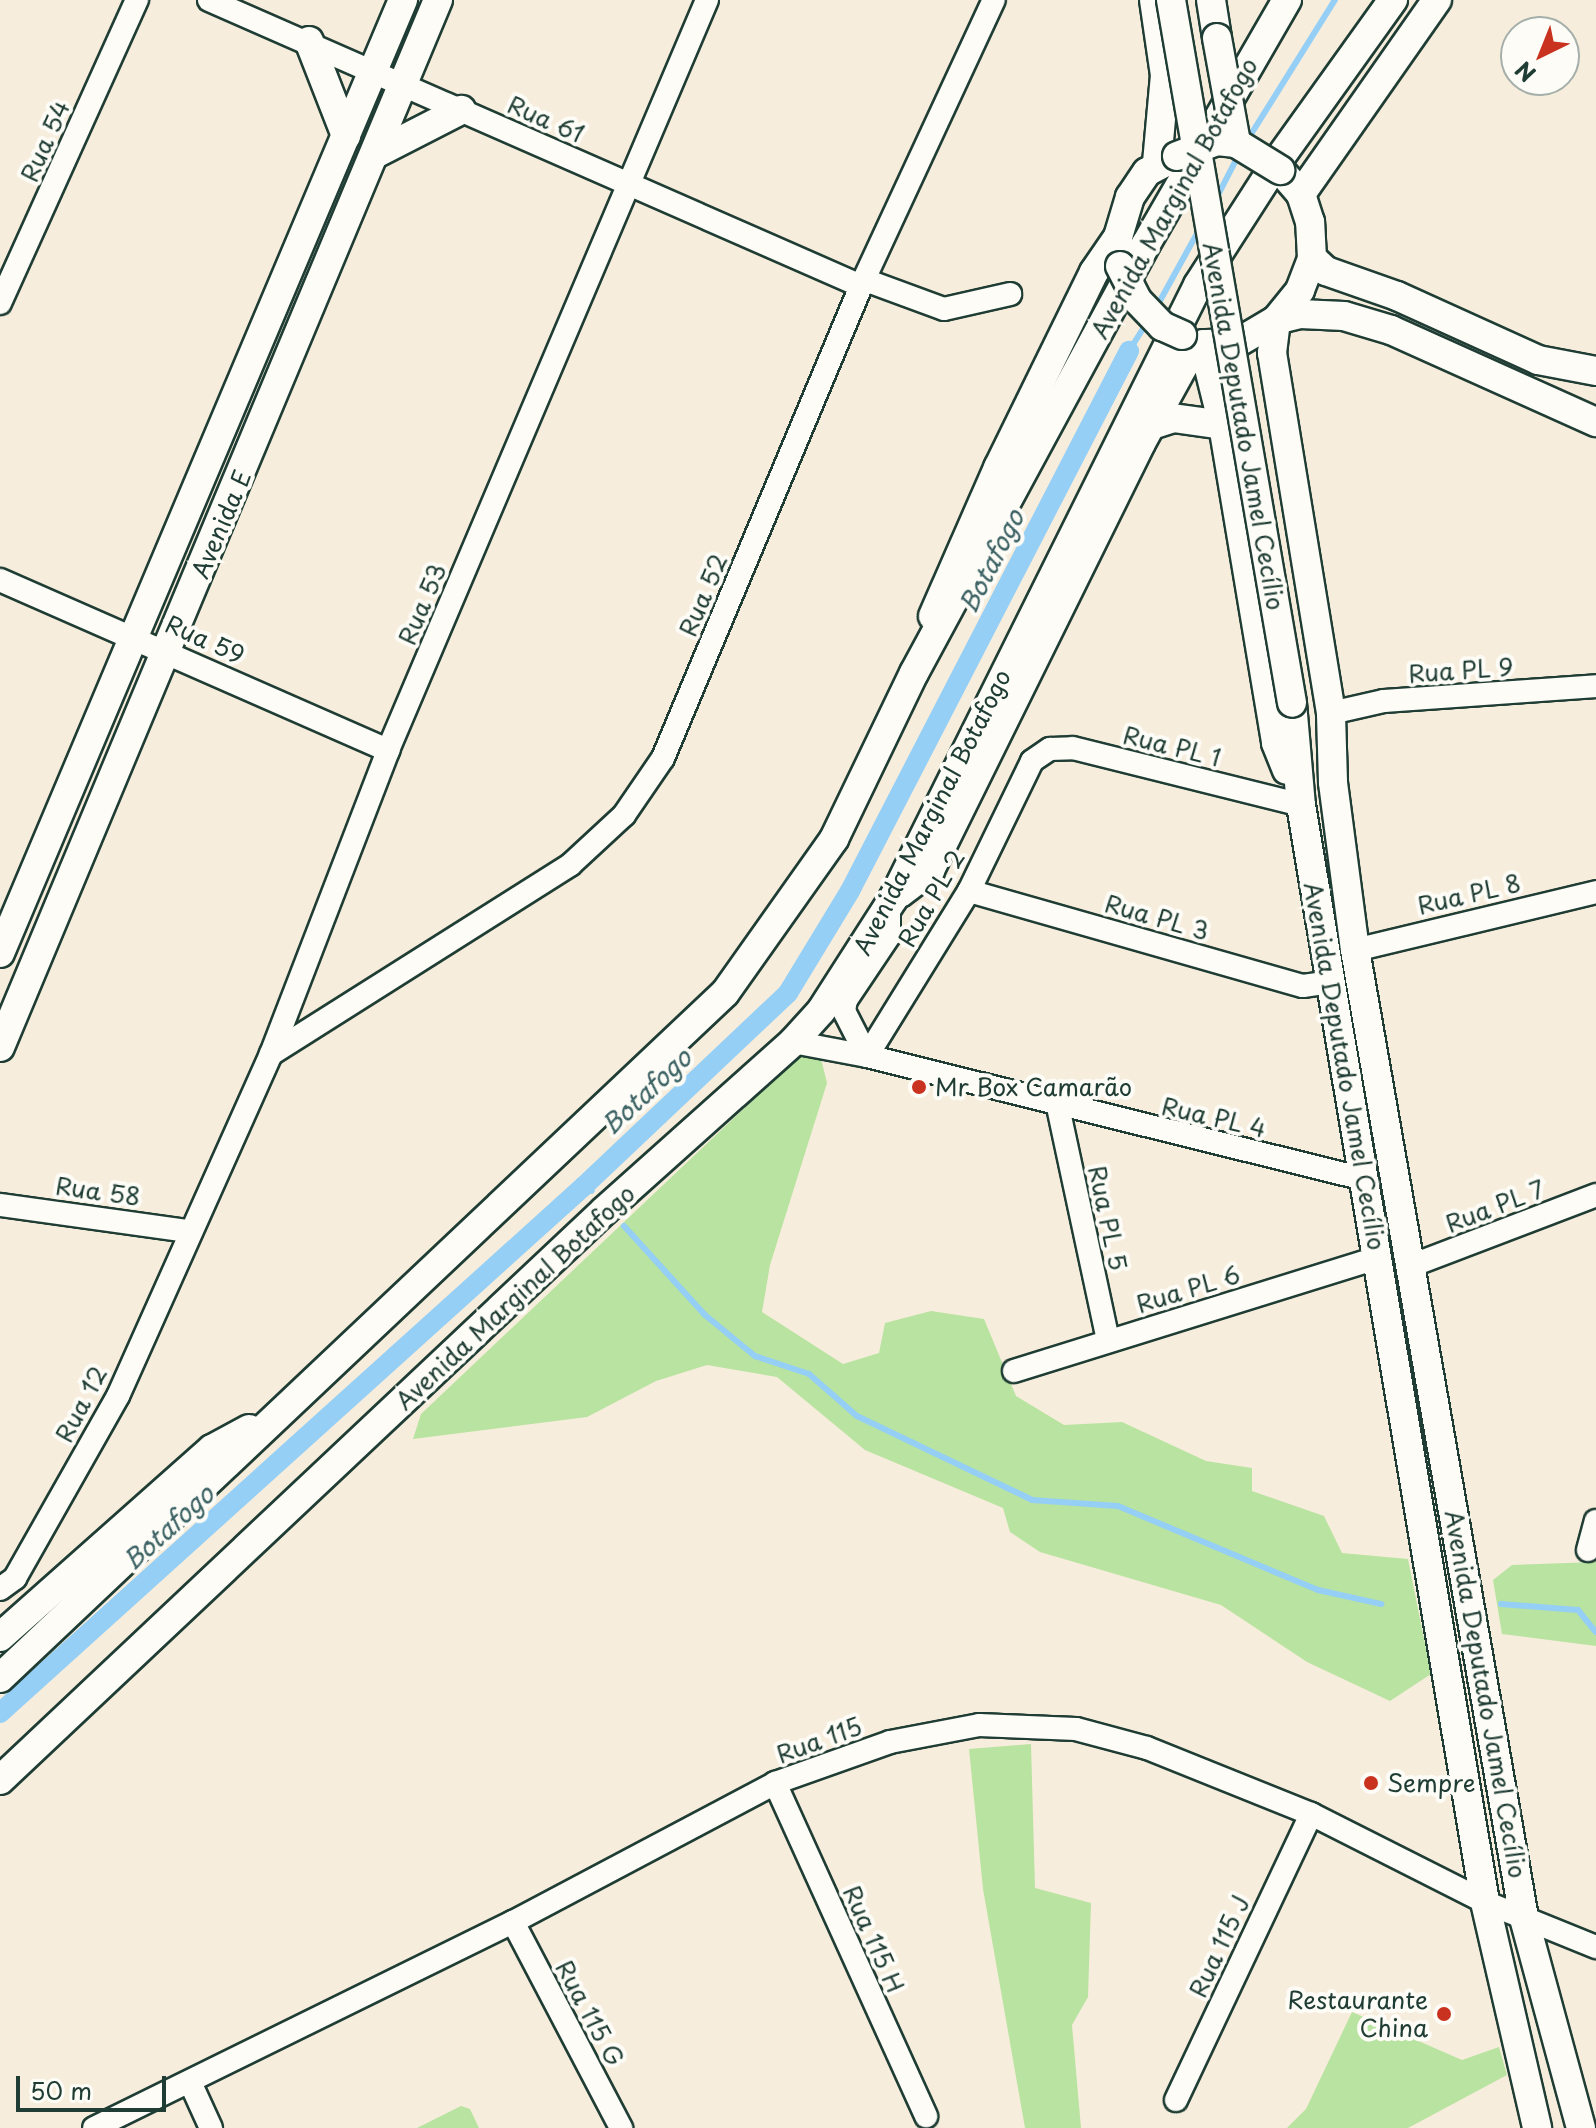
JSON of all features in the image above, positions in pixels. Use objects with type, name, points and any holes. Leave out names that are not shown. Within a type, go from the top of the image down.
[{"type":"main road","name":"Avenida E","points":[[0,953],[403,0]]},
{"type":"main road","name":"Avenida E","points":[[0,1047],[438,0]]},
{"type":"main road","points":[[1154,0],[1165,75],[1167,160]]},
{"type":"main road","name":"Avenida Deputado Jamel Cecílio","points":[[1171,0],[1300,697],[1333,782]]},
{"type":"main road","name":"Avenida Deputado Jamel Cecílio","points":[[1186,0],[1300,697],[1301,805],[1485,1902],[1537,2128]]},
{"type":"main road","points":[[1211,0],[1236,143]]},
{"type":"main road","name":"Avenida Marginal Botafogo","points":[[0,1678],[725,993],[834,839],[914,673],[1146,244],[1287,0]]},
{"type":"main road","name":"Avenida Marginal Botafogo","points":[[0,1780],[167,1628],[604,1211],[793,1042],[864,950],[891,902],[1198,285],[1279,159],[1393,0]]},
{"type":"main road","points":[[1301,194],[1437,0]]},
{"type":"main road","points":[[309,41],[346,136]]},
{"type":"main road","points":[[375,154],[461,110]]},
{"type":"main road","points":[[914,673],[945,578],[1094,272],[1118,237],[1130,197],[1167,160],[1217,141],[1236,143],[1280,170],[1301,194],[1310,222],[1312,258],[1300,290],[1276,320]]},
{"type":"main road","points":[[1118,237],[1120,266],[1138,301],[1162,326],[1193,340],[1237,343],[1276,320],[1300,314],[1344,316],[1391,330],[1596,422]]},
{"type":"main road","points":[[1312,258],[1326,271],[1397,296],[1538,360],[1596,371]]},
{"type":"main road","name":"Avenida Deputado Jamel Cecílio","points":[[1276,320],[1272,353],[1331,713],[1333,782],[1355,950],[1413,1265],[1524,1918],[1581,2128]]},
{"type":"main road","points":[[891,902],[930,870],[1184,365],[1193,340]]},
{"type":"main road","points":[[1193,340],[1223,425],[1276,743],[1301,805]]},
{"type":"main road","points":[[1152,425],[1173,418],[1223,425]]},
{"type":"main road","name":"Avenida Marginal Botafogo","points":[[0,1637],[212,1449],[281,1411]]},
{"type":"street","name":"Rua 54","points":[[0,303],[137,0]]},
{"type":"street","name":"Rua 61","points":[[209,0],[375,69],[461,110],[863,283],[944,309],[1010,294]]},
{"type":"street","name":"Rua 53","points":[[188,1231],[271,1054],[388,750],[707,0]]},
{"type":"street","name":"Rua 52","points":[[271,1054],[570,865],[624,815],[663,758],[863,283],[994,0]]},
{"type":"street","name":"Rua 59","points":[[0,580],[132,635],[388,750]]},
{"type":"street","name":"Rua PL 9","points":[[1331,713],[1384,701],[1596,686]]},
{"type":"street","name":"Rua PL 1","points":[[1032,761],[1050,749],[1073,748],[1301,805]]},
{"type":"street","name":"Rua PL 2","points":[[867,1056],[969,891],[1032,761]]},
{"type":"street","name":"Rua PL 3","points":[[969,891],[1303,986],[1331,982]]},
{"type":"street","name":"Rua PL 8","points":[[1355,950],[1596,892]]},
{"type":"street","points":[[867,1056],[844,1011],[846,1000],[889,936],[891,902]]},
{"type":"street","name":"Rua PL 4","points":[[793,1042],[867,1056],[1058,1107],[1364,1179]]},
{"type":"street","name":"Rua PL 5","points":[[1058,1107],[1108,1341]]},
{"type":"street","name":"Rua PL 7","points":[[1413,1265],[1596,1195]]},
{"type":"street","name":"Rua 58","points":[[0,1205],[188,1231]]},
{"type":"street","name":"Rua 12","points":[[0,1589],[15,1578],[118,1396],[188,1231]]},
{"type":"street","name":"Rua PL 6","points":[[1014,1371],[1377,1258]]},
{"type":"street","points":[[1588,1550],[1596,1521]]},
{"type":"street","name":"Avenida Marginal Botafogo","points":[[0,1798],[167,1628]]},
{"type":"street","name":"Rua 115","points":[[94,2128],[513,1922],[775,1783],[890,1742],[979,1725],[1076,1729],[1147,1748],[1311,1814],[1485,1902],[1596,1947]]},
{"type":"street","name":"Rua 115 H","points":[[775,1783],[926,2116]]},
{"type":"street","name":"Rua 115 J","points":[[1176,2100],[1311,1814]]},
{"type":"street","name":"Rua 115 G","points":[[513,1922],[621,2128]]},
{"type":"street","points":[[190,2082],[211,2128]]},
{"type":"green space","points":[[814,1030],[827,1083],[770,1265],[762,1312],[843,1364],[879,1353],[885,1323],[931,1311],[984,1319],[1016,1396],[1064,1425],[1122,1422],[1206,1461],[1252,1468],[1252,1491],[1324,1516],[1342,1553],[1408,1559],[1431,1674],[1390,1701],[1307,1662],[1221,1605],[1040,1552],[1010,1532],[1003,1508],[865,1450],[777,1377],[707,1365],[656,1381],[587,1417],[413,1439],[421,1414],[790,1065]]},
{"type":"green space","points":[[1596,1562],[1596,1646],[1502,1634],[1493,1580],[1512,1565]]},
{"type":"green space","points":[[1031,1744],[1035,1888],[1091,1903],[1088,1997],[1072,2025],[1081,2128],[1025,2128],[983,1889],[969,1749]]},
{"type":"green space","points":[[1352,2012],[1462,2060],[1499,2047],[1507,2075],[1408,2128],[1287,2128],[1306,2109]]},
{"type":"green space","points":[[461,2106],[470,2109],[479,2128],[417,2128]]},
{"type":"waterway","points":[[1248,139],[1335,0]]},
{"type":"waterway","points":[[1216,199],[1240,152]]},
{"type":"waterway","points":[[1156,308],[1201,226]]},
{"type":"waterway","points":[[1129,351],[1148,321]]},
{"type":"waterway","name":"Botafogo","points":[[0,1713],[584,1186],[788,993],[850,891],[1129,351]]},
{"type":"waterway","points":[[584,1186],[592,1191]]},
{"type":"waterway","points":[[624,1226],[705,1315],[755,1356],[809,1374],[857,1416],[1032,1500],[1118,1506],[1318,1590],[1381,1604]]},
{"type":"waterway","points":[[1501,1604],[1578,1610],[1596,1632]]},
{"type":"place","name":"Mr Box Camarão","points":[[919,1087]]},
{"type":"place","name":"Sempre","points":[[1371,1783]]},
{"type":"place","name":"Restaurante China","points":[[1444,2014]]}]
